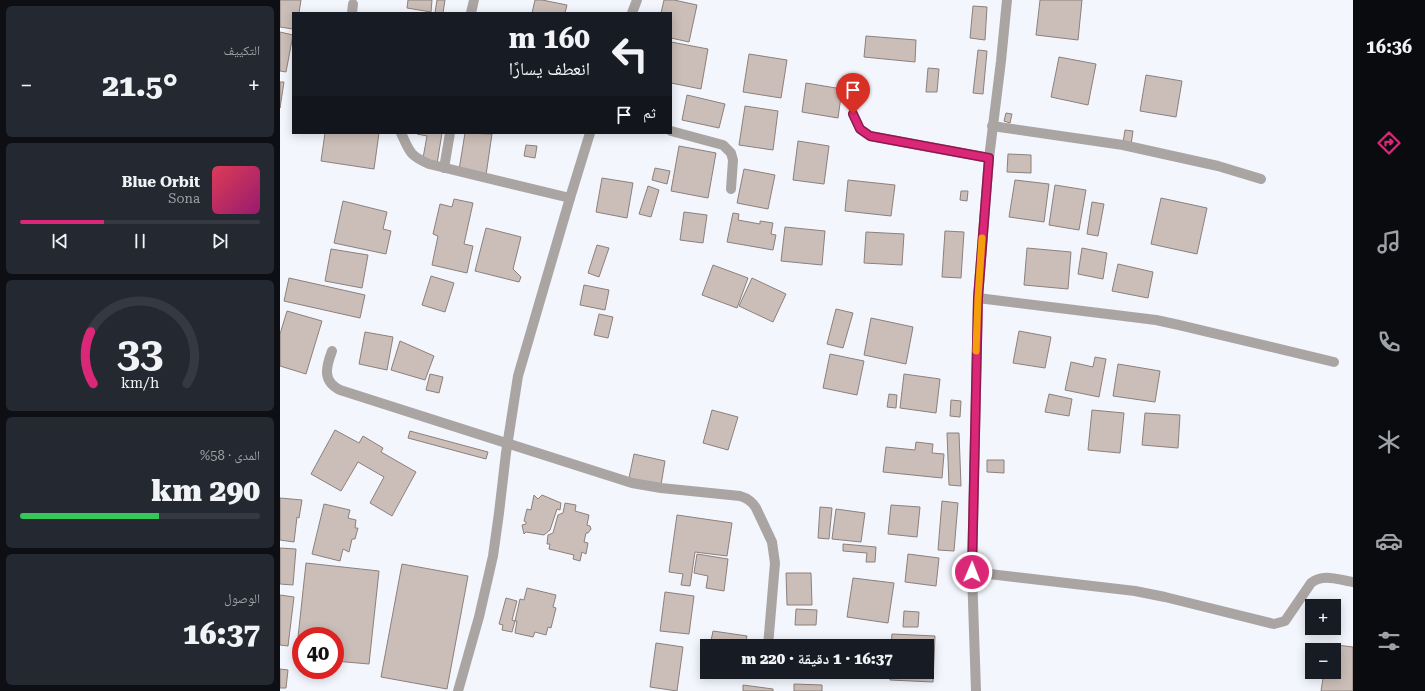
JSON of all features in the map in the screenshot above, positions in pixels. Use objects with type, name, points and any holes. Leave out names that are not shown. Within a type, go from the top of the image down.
[{"type":"street","points":[[471,12],[474,0]]},
{"type":"street","points":[[632,12],[637,0]]},
{"type":"street","points":[[976,691],[972,572],[978,298],[992,126],[1007,0]]},
{"type":"street","points":[[853,114],[860,129],[870,136],[989,158]]},
{"type":"street","points":[[992,126],[1123,145],[1218,166],[1261,179]]},
{"type":"street","points":[[672,131],[723,145],[731,153],[733,160],[731,188]]},
{"type":"street","points":[[401,134],[410,152],[418,159],[429,164],[570,198]]},
{"type":"street","points":[[444,168],[450,134]]},
{"type":"street","points":[[458,691],[479,617],[493,556],[507,443],[518,376],[590,134]]},
{"type":"street","points":[[978,298],[1174,324],[1334,362]]},
{"type":"street","points":[[332,351],[327,371],[329,381],[334,387],[632,483],[660,488],[740,496],[753,503],[772,542],[775,563],[769,639]]},
{"type":"street","points":[[972,572],[1135,591],[1274,624],[1286,621],[1311,583],[1316,579],[1322,577],[1353,582]]},
{"type":"building","points":[[280,0],[301,0],[299,12],[292,12],[292,29],[280,27]]},
{"type":"building","points":[[408,0],[432,0],[431,12],[407,8]]},
{"type":"building","points":[[437,0],[445,0],[443,12],[435,12]]},
{"type":"building","points":[[535,0],[567,5],[565,12],[532,12]]},
{"type":"building","points":[[664,0],[674,0],[697,5],[689,42],[672,38],[672,12],[661,12]]},
{"type":"building","points":[[1040,0],[1082,0],[1078,40],[1036,35]]},
{"type":"building","points":[[973,6],[987,7],[985,40],[970,38]]},
{"type":"building","points":[[280,32],[292,35],[292,40],[286,72],[280,71]]},
{"type":"building","points":[[866,36],[916,40],[915,62],[864,57]]},
{"type":"building","points":[[672,42],[708,49],[701,89],[672,83]]},
{"type":"building","points":[[978,50],[987,51],[983,94],[973,93]]},
{"type":"building","points":[[749,54],[787,60],[781,98],[743,92]]},
{"type":"building","points":[[1059,57],[1096,64],[1088,105],[1051,97]]},
{"type":"building","points":[[928,68],[939,69],[937,92],[926,92]]},
{"type":"building","points":[[1146,75],[1182,81],[1176,117],[1140,111]]},
{"type":"building","points":[[280,82],[284,82],[280,108]]},
{"type":"building","points":[[806,83],[842,89],[838,118],[802,112]]},
{"type":"building","points":[[687,95],[725,104],[719,128],[682,120]]},
{"type":"building","points":[[745,106],[778,111],[773,150],[739,145]]},
{"type":"building","points":[[1006,113],[1012,114],[1010,123],[1004,121]]},
{"type":"building","points":[[1125,130],[1133,131],[1131,145],[1123,143]]},
{"type":"building","points":[[325,134],[379,134],[374,169],[321,161]]},
{"type":"building","points":[[417,134],[442,134],[437,164],[423,158],[427,136]]},
{"type":"building","points":[[465,134],[492,134],[486,175],[459,170]]},
{"type":"building","points":[[798,141],[829,146],[824,184],[793,180]]},
{"type":"building","points":[[526,145],[537,146],[535,158],[524,156]]},
{"type":"building","points":[[679,146],[716,153],[708,198],[671,191]]},
{"type":"building","points":[[1008,154],[1031,155],[1031,173],[1007,172]]},
{"type":"building","points":[[655,168],[670,171],[667,184],[652,180]]},
{"type":"building","points":[[744,169],[775,175],[768,209],[737,203]]},
{"type":"building","points":[[602,178],[633,183],[627,218],[596,212]]},
{"type":"building","points":[[848,180],[895,185],[891,216],[845,211]]},
{"type":"building","points":[[1015,180],[1049,184],[1044,222],[1009,217]]},
{"type":"building","points":[[1055,185],[1086,190],[1079,230],[1049,225]]},
{"type":"building","points":[[648,186],[659,190],[651,217],[639,214]]},
{"type":"building","points":[[961,191],[968,191],[967,201],[960,200]]},
{"type":"building","points":[[1161,198],[1207,208],[1197,254],[1151,244]]},
{"type":"building","points":[[454,199],[473,203],[464,244],[473,246],[467,273],[432,265],[438,236],[433,234],[440,204],[452,207]]},
{"type":"building","points":[[343,201],[387,212],[383,229],[391,231],[386,254],[334,243]]},
{"type":"building","points":[[1092,202],[1104,204],[1098,236],[1087,234]]},
{"type":"building","points":[[684,212],[707,215],[703,243],[680,240]]},
{"type":"building","points":[[733,213],[739,214],[738,220],[760,224],[760,221],[773,223],[771,234],[776,235],[773,250],[727,242]]},
{"type":"building","points":[[785,227],[825,231],[822,265],[781,261]]},
{"type":"building","points":[[486,228],[521,237],[513,269],[521,277],[519,282],[475,271]]},
{"type":"building","points":[[945,231],[964,232],[961,278],[942,277]]},
{"type":"building","points":[[866,232],[904,234],[902,265],[864,263]]},
{"type":"building","points":[[597,245],[609,248],[599,277],[588,273]]},
{"type":"building","points":[[1027,248],[1071,252],[1068,289],[1024,285]]},
{"type":"building","points":[[1082,248],[1107,253],[1103,279],[1078,274]]},
{"type":"building","points":[[331,249],[368,255],[362,288],[325,281]]},
{"type":"building","points":[[1118,264],[1153,272],[1148,298],[1112,291]]},
{"type":"building","points":[[713,265],[748,278],[737,308],[702,295]]},
{"type":"building","points":[[431,276],[454,283],[445,312],[422,305]]},
{"type":"building","points":[[289,278],[365,295],[360,318],[284,301]]},
{"type":"building","points":[[752,278],[786,294],[773,322],[739,306]]},
{"type":"building","points":[[584,285],[609,290],[605,310],[580,305]]},
{"type":"building","points":[[836,309],[853,313],[843,348],[827,344]]},
{"type":"building","points":[[287,311],[322,321],[306,374],[280,366],[280,334]]},
{"type":"building","points":[[599,314],[613,317],[608,338],[594,335]]},
{"type":"building","points":[[871,318],[913,327],[906,364],[864,355]]},
{"type":"building","points":[[1019,331],[1051,337],[1045,368],[1013,363]]},
{"type":"building","points":[[365,332],[393,337],[387,370],[359,364]]},
{"type":"building","points":[[400,341],[434,356],[425,380],[391,370]]},
{"type":"building","points":[[830,354],[864,361],[857,395],[823,388]]},
{"type":"building","points":[[1095,357],[1106,359],[1099,397],[1065,390],[1071,362],[1093,367]]},
{"type":"building","points":[[1118,364],[1160,371],[1155,402],[1113,396]]},
{"type":"building","points":[[430,374],[443,377],[439,393],[426,390]]},
{"type":"building","points":[[904,374],[940,379],[936,413],[900,408]]},
{"type":"building","points":[[889,394],[897,395],[896,408],[887,407]]},
{"type":"building","points":[[1049,394],[1072,399],[1069,416],[1045,412]]},
{"type":"building","points":[[951,400],[961,401],[960,417],[950,416]]},
{"type":"building","points":[[712,410],[738,417],[728,450],[703,443]]},
{"type":"building","points":[[1092,410],[1124,413],[1120,453],[1088,450]]},
{"type":"building","points":[[1145,413],[1180,415],[1178,448],[1142,445]]},
{"type":"building","points":[[335,430],[359,443],[363,436],[383,448],[381,452],[416,472],[392,516],[370,503],[384,477],[358,462],[341,491],[311,474]]},
{"type":"building","points":[[410,431],[488,452],[486,459],[408,438]]},
{"type":"building","points":[[947,433],[959,433],[961,486],[949,485]]},
{"type":"building","points":[[916,442],[933,444],[932,453],[944,454],[942,478],[883,472],[886,447],[915,450]]},
{"type":"building","points":[[634,454],[665,461],[661,485],[629,478]]},
{"type":"building","points":[[987,460],[1004,460],[1004,473],[987,472]]},
{"type":"building","points":[[534,495],[538,499],[542,495],[561,503],[560,510],[557,509],[550,530],[544,535],[526,532],[524,534],[522,525],[526,524],[524,521],[527,509],[531,510]]},
{"type":"building","points":[[280,498],[302,500],[299,518],[297,517],[294,542],[280,540]]},
{"type":"building","points":[[942,501],[958,503],[954,551],[938,550]]},
{"type":"building","points":[[565,503],[576,505],[575,511],[589,515],[587,525],[590,526],[591,529],[588,533],[586,533],[584,542],[588,543],[586,554],[582,552],[580,561],[573,559],[574,555],[549,549],[550,544],[547,544],[548,535],[553,533],[558,515],[563,513]]},
{"type":"building","points":[[324,504],[350,510],[348,518],[356,520],[355,528],[358,528],[355,539],[352,539],[349,552],[343,549],[340,561],[312,554]]},
{"type":"building","points":[[891,505],[920,507],[917,537],[888,534]]},
{"type":"building","points":[[820,507],[832,508],[829,539],[818,538]]},
{"type":"building","points":[[836,509],[865,513],[861,542],[832,539]]},
{"type":"building","points":[[677,515],[732,523],[727,556],[695,552],[690,586],[681,585],[683,574],[669,572]]},
{"type":"building","points":[[843,544],[876,547],[875,562],[866,562],[867,553],[843,551]]},
{"type":"building","points":[[280,548],[296,549],[293,585],[280,584]]},
{"type":"building","points":[[697,554],[728,559],[724,591],[706,588],[708,576],[694,573]]},
{"type":"building","points":[[908,554],[939,558],[936,586],[905,582]]},
{"type":"building","points":[[306,563],[379,571],[369,664],[344,662],[344,627],[299,627]]},
{"type":"building","points":[[402,564],[468,576],[447,689],[381,677]]},
{"type":"building","points":[[786,573],[811,573],[812,605],[787,605]]},
{"type":"building","points":[[853,578],[894,583],[888,623],[847,617]]},
{"type":"building","points":[[527,588],[556,595],[553,607],[556,608],[551,628],[548,627],[546,635],[535,632],[533,637],[515,633],[517,621],[515,621],[520,599],[524,600]]},
{"type":"building","points":[[665,592],[694,596],[689,634],[660,631]]},
{"type":"building","points":[[280,595],[294,597],[288,646],[280,645]]},
{"type":"building","points":[[506,598],[517,601],[512,620],[515,621],[512,632],[502,630],[503,625],[499,624]]},
{"type":"building","points":[[796,609],[817,610],[816,625],[795,625]]},
{"type":"building","points":[[904,611],[919,612],[918,627],[903,627]]},
{"type":"building","points":[[713,631],[747,636],[746,639],[711,639]]},
{"type":"building","points":[[892,634],[935,636],[934,659],[934,639],[892,639]]},
{"type":"building","points":[[656,643],[683,647],[677,691],[650,687]]},
{"type":"building","points":[[1341,646],[1353,647],[1353,691],[1321,691],[1323,679],[1341,679]]},
{"type":"building","points":[[280,669],[288,670],[286,688],[280,688]]},
{"type":"building","points":[[890,679],[933,679],[933,682]]},
{"type":"building","points":[[794,684],[822,685],[822,691],[794,691]]},
{"type":"building","points":[[743,685],[773,689],[773,691],[743,691]]},
{"type":"slow traffic","points":[[976,351],[982,238]]},
{"type":"route","points":[[853,114],[860,129],[870,136],[894,142],[989,158],[978,298],[972,572]]}]
